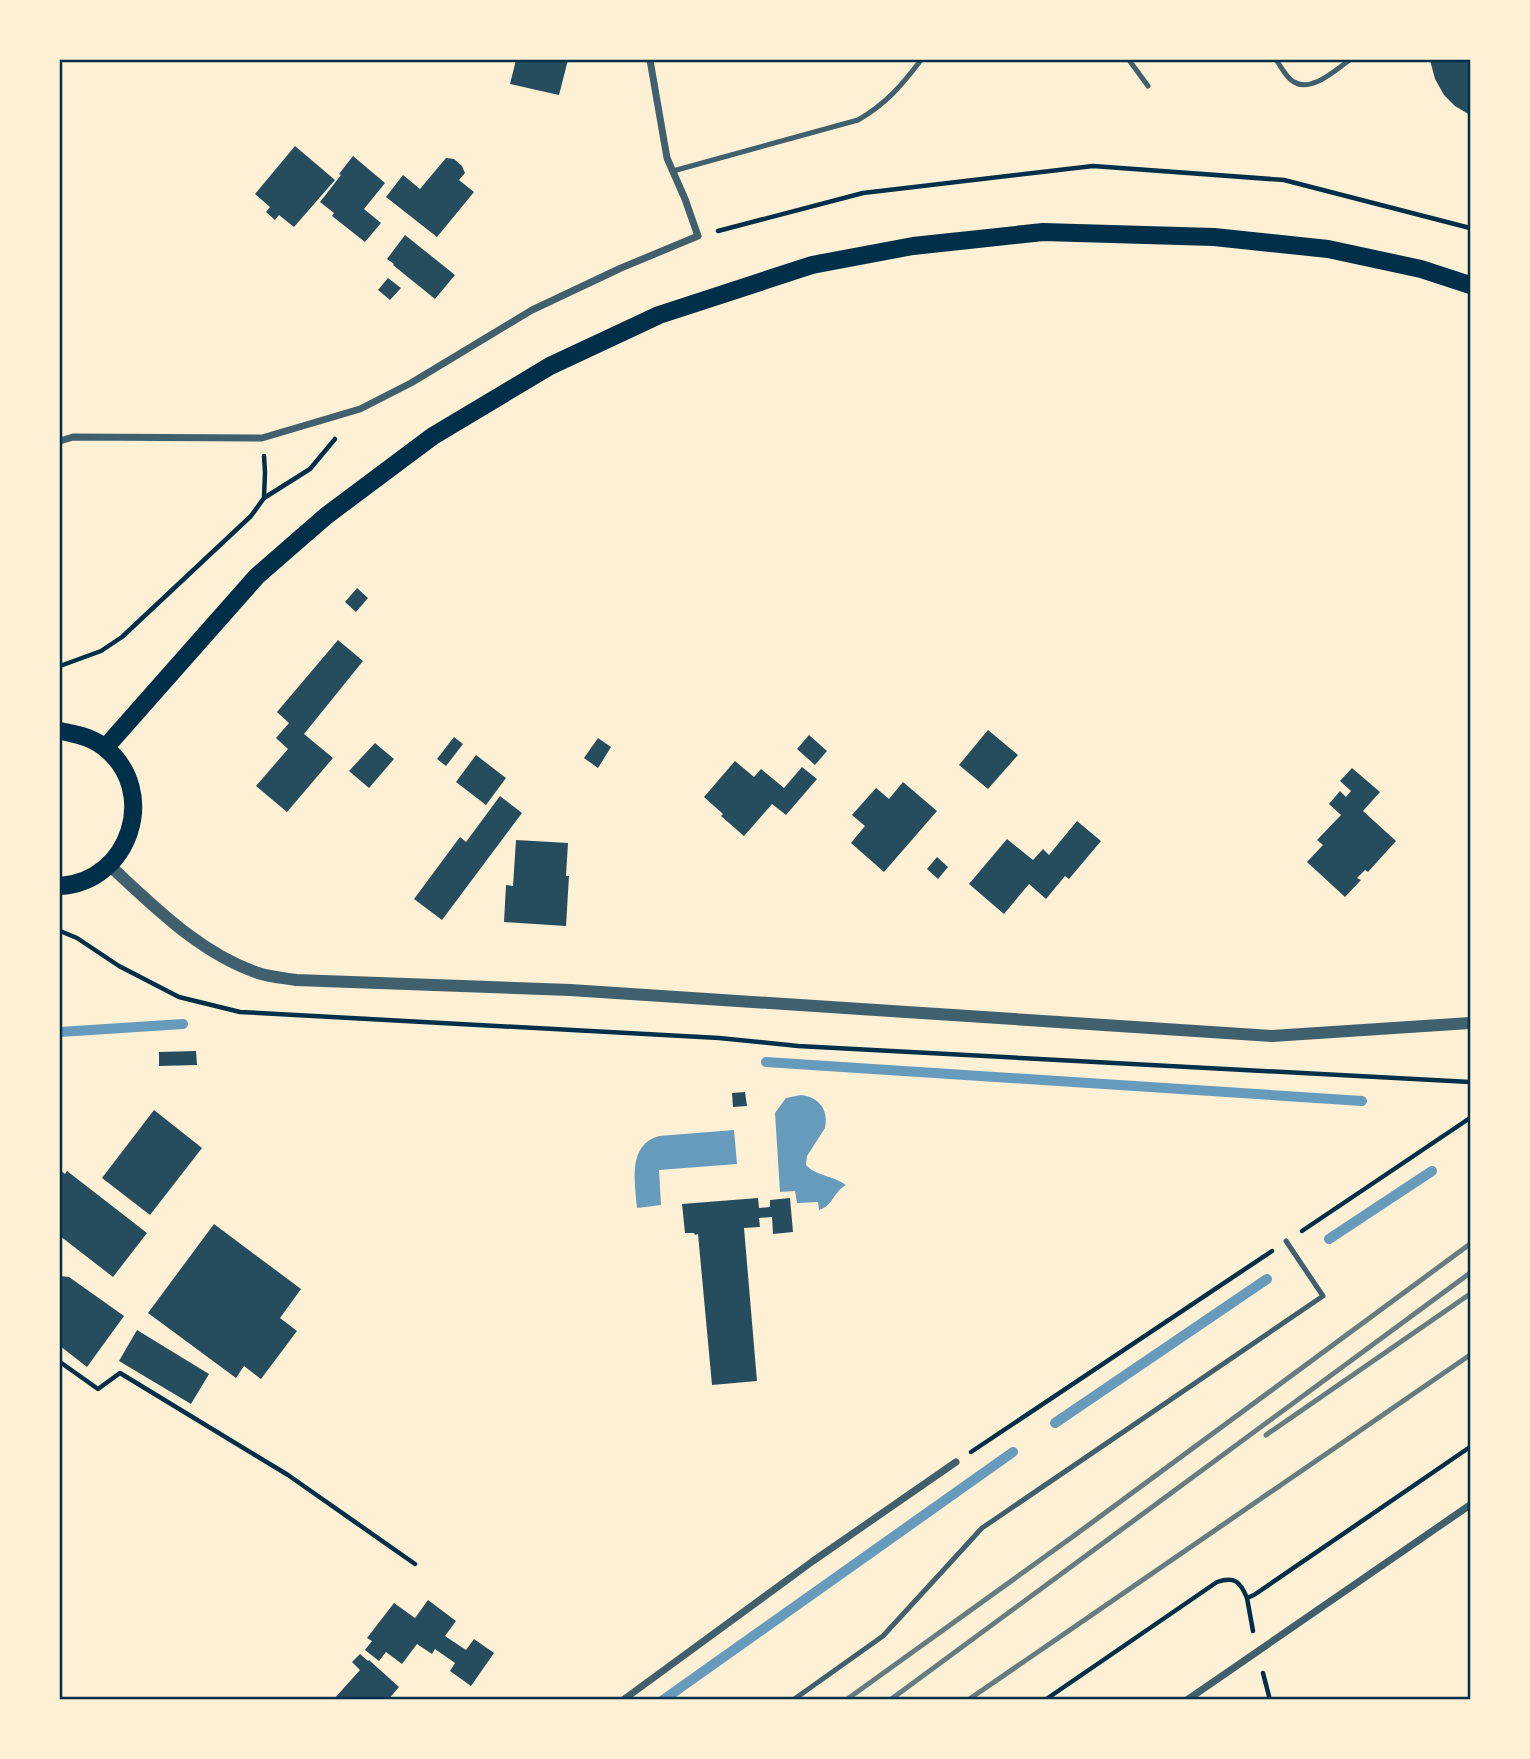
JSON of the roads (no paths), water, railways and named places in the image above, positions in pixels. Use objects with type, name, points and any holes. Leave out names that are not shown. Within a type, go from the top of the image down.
[{"type":"main road","points":[[105,748],[257,576],[326,516],[433,436],[550,366],[659,315],[812,265],[912,246],[1043,232],[1213,237],[1328,249],[1421,269],[1471,285]]},
{"type":"main road","points":[[60,731],[83,735],[105,748],[122,768],[132,792],[133,818],[125,844],[109,865],[88,879],[60,886]]},
{"type":"street","points":[[60,441],[73,437],[262,438],[360,409],[411,383],[532,310],[621,268],[698,236],[667,158],[650,60]]},
{"type":"street","points":[[109,865],[174,923],[214,953],[259,974],[296,980],[570,990],[1272,1036],[1471,1023]]},
{"type":"street","points":[[623,1699],[813,1561],[956,1462]]},
{"type":"street","points":[[1187,1699],[1471,1505]]},
{"type":"lane","points":[[673,171],[858,120],[876,110],[898,89],[921,60]]},
{"type":"lane","points":[[1129,60],[1148,86]]},
{"type":"lane","points":[[1276,60],[1294,83],[1303,85],[1314,84],[1350,60]]},
{"type":"lane","points":[[793,1699],[883,1636],[982,1528],[1323,1296],[1286,1241]]},
{"type":"water","points":[[801,1095],[818,1102],[824,1110],[826,1121],[825,1128],[807,1156],[806,1165],[846,1185],[819,1210],[818,1202],[797,1203],[795,1191],[780,1192],[775,1113],[786,1098]]},
{"type":"water","points":[[734,1130],[737,1164],[659,1170],[661,1205],[637,1208],[635,1166],[642,1147],[649,1141],[659,1136]]},
{"type":"waterway","points":[[60,1032],[183,1024]]},
{"type":"waterway","points":[[766,1062],[1362,1101]]},
{"type":"waterway","points":[[1329,1239],[1432,1171]]},
{"type":"waterway","points":[[1055,1423],[1267,1279]]},
{"type":"waterway","points":[[663,1700],[1013,1452]]},
{"type":"railway","points":[[846,1700],[1470,1244]]},
{"type":"railway","points":[[890,1700],[1470,1273]]},
{"type":"railway","points":[[1266,1435],[1470,1294]]},
{"type":"railway","points":[[968,1700],[1470,1355]]}]
